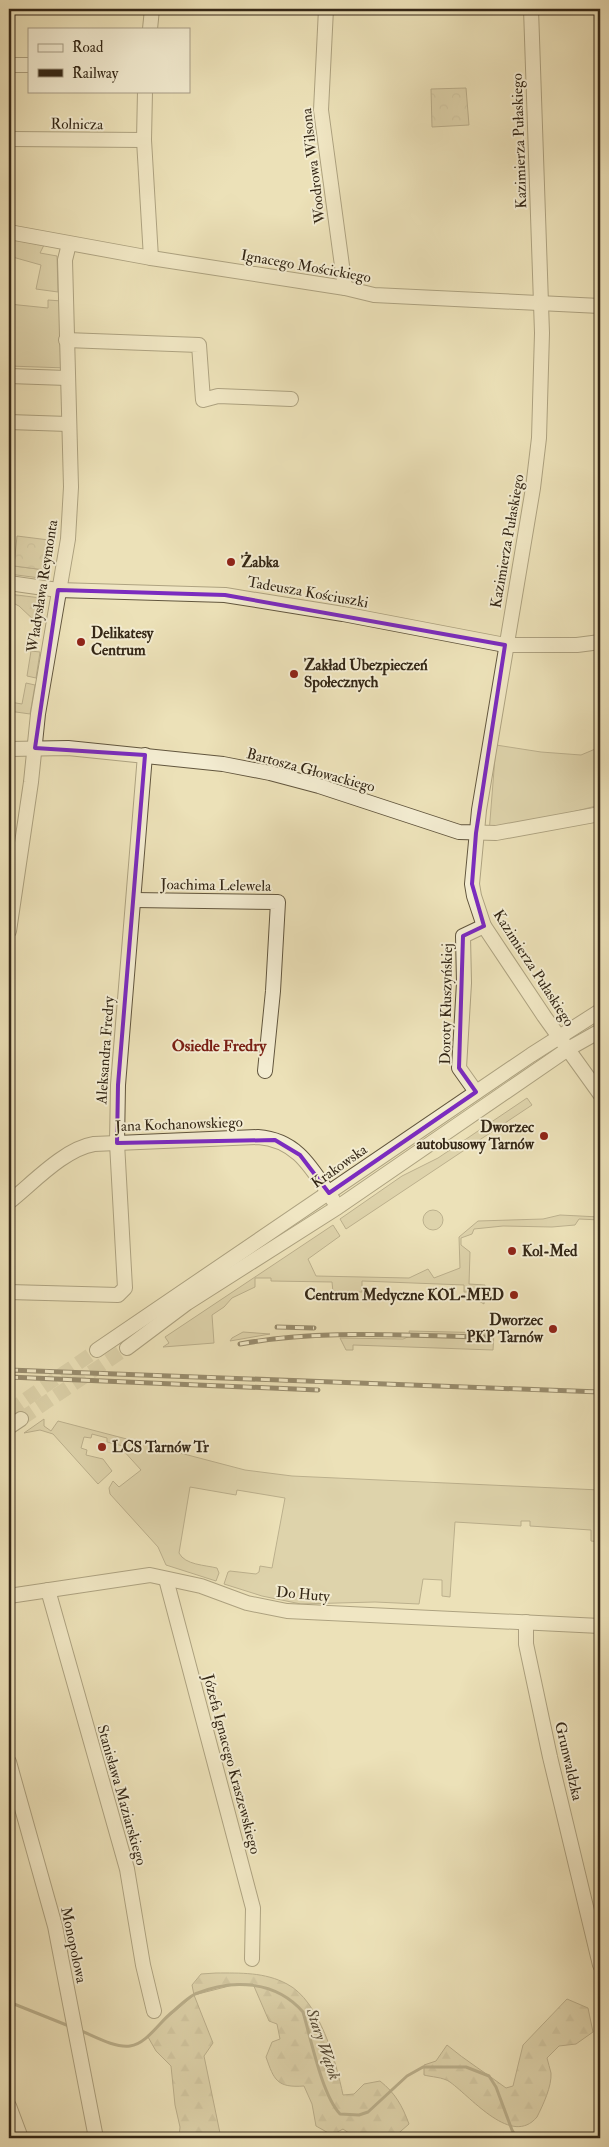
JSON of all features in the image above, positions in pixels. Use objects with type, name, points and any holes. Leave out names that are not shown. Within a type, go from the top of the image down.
[{"type":"street","points":[[150,28],[152,9]]},
{"type":"street","name":"Woodrowa Wilsona","points":[[326,9],[322,110],[345,288]]},
{"type":"street","name":"Kazimierza Pułaskiego","points":[[531,9],[542,333],[536,463],[476,833],[472,884],[477,909],[484,926],[600,1094]]},
{"type":"street","points":[[9,64],[28,65]]},
{"type":"street","points":[[145,92],[144,140],[152,258]]},
{"type":"street","name":"Rolnicza","points":[[9,139],[144,140]]},
{"type":"street","name":"Ignacego Mościckiego","points":[[9,232],[152,258],[345,288],[374,295],[600,306]]},
{"type":"street","name":"Władysława Reymonta","points":[[9,931],[35,748],[38,714],[68,539],[71,487],[65,260],[69,244]]},
{"type":"street","points":[[66,340],[199,345],[203,400],[218,396],[291,399]]},
{"type":"street","points":[[9,376],[67,378]]},
{"type":"street","points":[[9,422],[68,424]]},
{"type":"street","name":"Tadeusza Kościuszki","points":[[9,583],[58,590],[225,595],[338,613],[506,645],[577,645],[600,642]]},
{"type":"street","name":"Bartosza Głowackiego","points":[[9,750],[68,748],[223,764],[270,773],[319,786],[459,832],[496,833],[600,814]]},
{"type":"street","name":"Aleksandra Fredry","points":[[9,1292],[112,1296],[124,1292],[117,1143],[118,1084],[145,755]]},
{"type":"street","name":"Joachima Lelewela","points":[[134,900],[278,902],[274,991],[265,1071]]},
{"type":"street","name":"Doroty Kłuszyńskiej","points":[[476,1092],[459,1068],[464,982],[463,936],[484,926]]},
{"type":"street","name":"Krakowska","points":[[97,1350],[476,1092],[600,1010]]},
{"type":"street","points":[[127,1348],[188,1303],[338,1207],[568,1049],[600,1031]]},
{"type":"street","name":"Jana Kochanowskiego","points":[[9,1202],[57,1162],[81,1146],[258,1137],[276,1140],[293,1148],[338,1207]]},
{"type":"street","points":[[9,1427],[21,1419]]},
{"type":"street","name":"Do Huty","points":[[9,1596],[131,1576],[150,1575],[201,1586],[247,1603],[287,1611],[600,1626]]},
{"type":"street","name":"Józefa Ignacego Kraszewskiego","points":[[166,1578],[253,1908],[252,1959]]},
{"type":"street","name":"Stanisława Maziarskiego","points":[[48,1590],[127,1869],[143,1965],[154,2011]]},
{"type":"street","name":"Grunwaldzka","points":[[526,1622],[526,1644],[550,1757],[600,1965]]},
{"type":"street","name":"Monopolowa","points":[[9,1762],[55,1926],[96,2138]]},
{"type":"street","points":[[9,2106],[21,2138]]},
{"type":"highlighted area","points":[[58,590],[225,595],[505,645],[476,833],[472,884],[484,926],[463,936],[459,1068],[476,1092],[329,1193],[300,1155],[275,1140],[117,1143],[118,1085],[145,755],[35,748]]},
{"type":"green space","points":[[466,88],[469,125],[432,127],[431,89]]},
{"type":"green space","points":[[9,239],[44,245],[40,253],[57,256],[58,292],[36,289],[41,265],[9,256]]},
{"type":"green space","points":[[48,300],[62,301],[67,368],[9,366],[9,304],[48,308]]},
{"type":"green space","points":[[17,536],[49,540],[45,570],[14,566]]},
{"type":"green space","points":[[49,538],[55,539],[49,573],[40,578],[9,574],[9,549],[16,550],[14,566],[45,570]]},
{"type":"green space","points":[[9,594],[41,598],[37,623],[19,606],[9,601]]},
{"type":"green space","points":[[31,651],[40,652],[36,678],[27,676]]},
{"type":"green space","points":[[26,683],[35,685],[30,714],[9,711],[10,702],[22,704]]},
{"type":"green space","points":[[496,745],[541,752],[581,755],[600,747],[600,805],[489,833]]},
{"type":"green space","points":[[527,1098],[532,1105],[346,1229],[340,1219],[402,1176],[438,1158]]},
{"type":"green space","points":[[429,1210],[437,1210],[443,1216],[443,1224],[437,1230],[429,1230],[423,1224],[423,1216]]},
{"type":"green space","points":[[560,1215],[600,1217],[600,1220],[579,1219],[575,1225],[552,1227],[503,1226],[474,1229],[472,1234],[461,1238],[461,1245],[470,1252],[469,1284],[485,1285],[484,1304],[472,1297],[472,1292],[464,1292],[464,1285],[362,1281],[362,1292],[333,1292],[332,1282],[271,1281],[271,1278],[255,1278],[255,1287],[232,1298],[224,1307],[212,1315],[214,1343],[163,1347],[169,1343],[165,1337],[333,1225],[340,1236],[308,1259],[316,1276],[409,1278],[428,1269],[434,1278],[460,1268],[459,1237],[478,1221],[543,1219]]},
{"type":"green space","points":[[409,1331],[494,1333],[493,1350],[353,1345],[353,1350],[346,1350],[340,1338],[403,1339],[410,1336]]},
{"type":"green space","points":[[243,1332],[270,1334],[230,1341]]},
{"type":"green space","points":[[44,1419],[44,1426],[51,1431],[58,1421],[245,1470],[292,1476],[600,1490],[600,1542],[591,1541],[591,1530],[530,1526],[530,1521],[521,1521],[521,1526],[455,1522],[450,1597],[442,1596],[442,1580],[423,1579],[419,1604],[375,1602],[301,1604],[262,1596],[224,1584],[230,1571],[256,1574],[259,1572],[260,1566],[272,1568],[285,1498],[237,1490],[236,1495],[190,1487],[179,1553],[190,1562],[217,1568],[219,1573],[216,1581],[166,1565],[158,1547],[110,1494],[109,1488],[113,1481],[119,1487],[141,1470],[122,1449],[123,1446],[107,1442],[107,1438],[92,1434],[91,1438],[84,1437],[81,1448],[87,1450],[86,1455],[103,1459],[112,1471],[98,1484],[53,1434],[40,1430],[24,1433]]},
{"type":"green space","points":[[201,1974],[252,1974],[270,1977],[287,1984],[299,1992],[309,2004],[325,2033],[343,2095],[354,2094],[364,2084],[380,2081],[398,2100],[409,2124],[393,2138],[356,2138],[343,2129],[332,2135],[316,2126],[312,2104],[304,2086],[288,2086],[282,2084],[274,2077],[266,2057],[272,2042],[280,2039],[277,2024],[269,2021],[253,1984],[237,1984],[194,1995],[192,1985]]},
{"type":"green space","points":[[194,1995],[213,2043],[204,2056],[221,2138],[179,2138],[180,2127],[175,2105],[171,2066],[156,2051],[148,2037]]},
{"type":"green space","points":[[567,1999],[588,2008],[593,2032],[576,2044],[559,2046],[547,2058],[551,2073],[549,2089],[537,2117],[527,2125],[516,2127],[505,2124],[481,2108],[447,2080],[424,2075],[424,2065],[436,2061],[447,2045],[506,2088],[513,2086],[523,2045]]},
{"type":"waterway","name":"Stary Wątok","points":[[79,2030],[117,2045],[130,2046],[147,2037],[171,2013],[195,1994],[209,1989],[239,1984],[267,1988],[280,1994],[303,2012],[322,2080],[340,2114],[359,2115],[368,2112],[407,2076],[423,2067],[466,2067],[489,2076],[496,2087],[512,2130],[517,2138]]},
{"type":"waterway","name":"Stary Wątok","points":[[9,2002],[69,2026]]},
{"type":"tunnel","points":[[21,1419],[127,1348]]},
{"type":"tunnel","points":[[9,1411],[97,1350]]},
{"type":"railway","points":[[277,1327],[314,1328]]},
{"type":"railway","points":[[240,1344],[302,1336],[364,1334],[489,1337]]},
{"type":"railway","points":[[9,1370],[600,1392]]},
{"type":"railway","points":[[9,1377],[318,1390]]},
{"type":"place","name":"Żabka","points":[[231,562]]},
{"type":"place","name":"Delikatesy Centrum","points":[[81,642]]},
{"type":"place","name":"Zakład Ubezpieczeń Społecznych","points":[[294,674]]},
{"type":"place","name":"Dworzec autobusowy Tarnów","points":[[544,1136]]},
{"type":"place","name":"Kol-Med","points":[[512,1251]]},
{"type":"place","name":"Centrum Medyczne KOL-MED","points":[[514,1295]]},
{"type":"place","name":"Dworzec PKP Tarnów","points":[[553,1329]]},
{"type":"place","name":"LCS Tarnów Tr","points":[[102,1447]]},
{"type":"district","name":"Osiedle Fredry","points":[[219,1045]]}]
